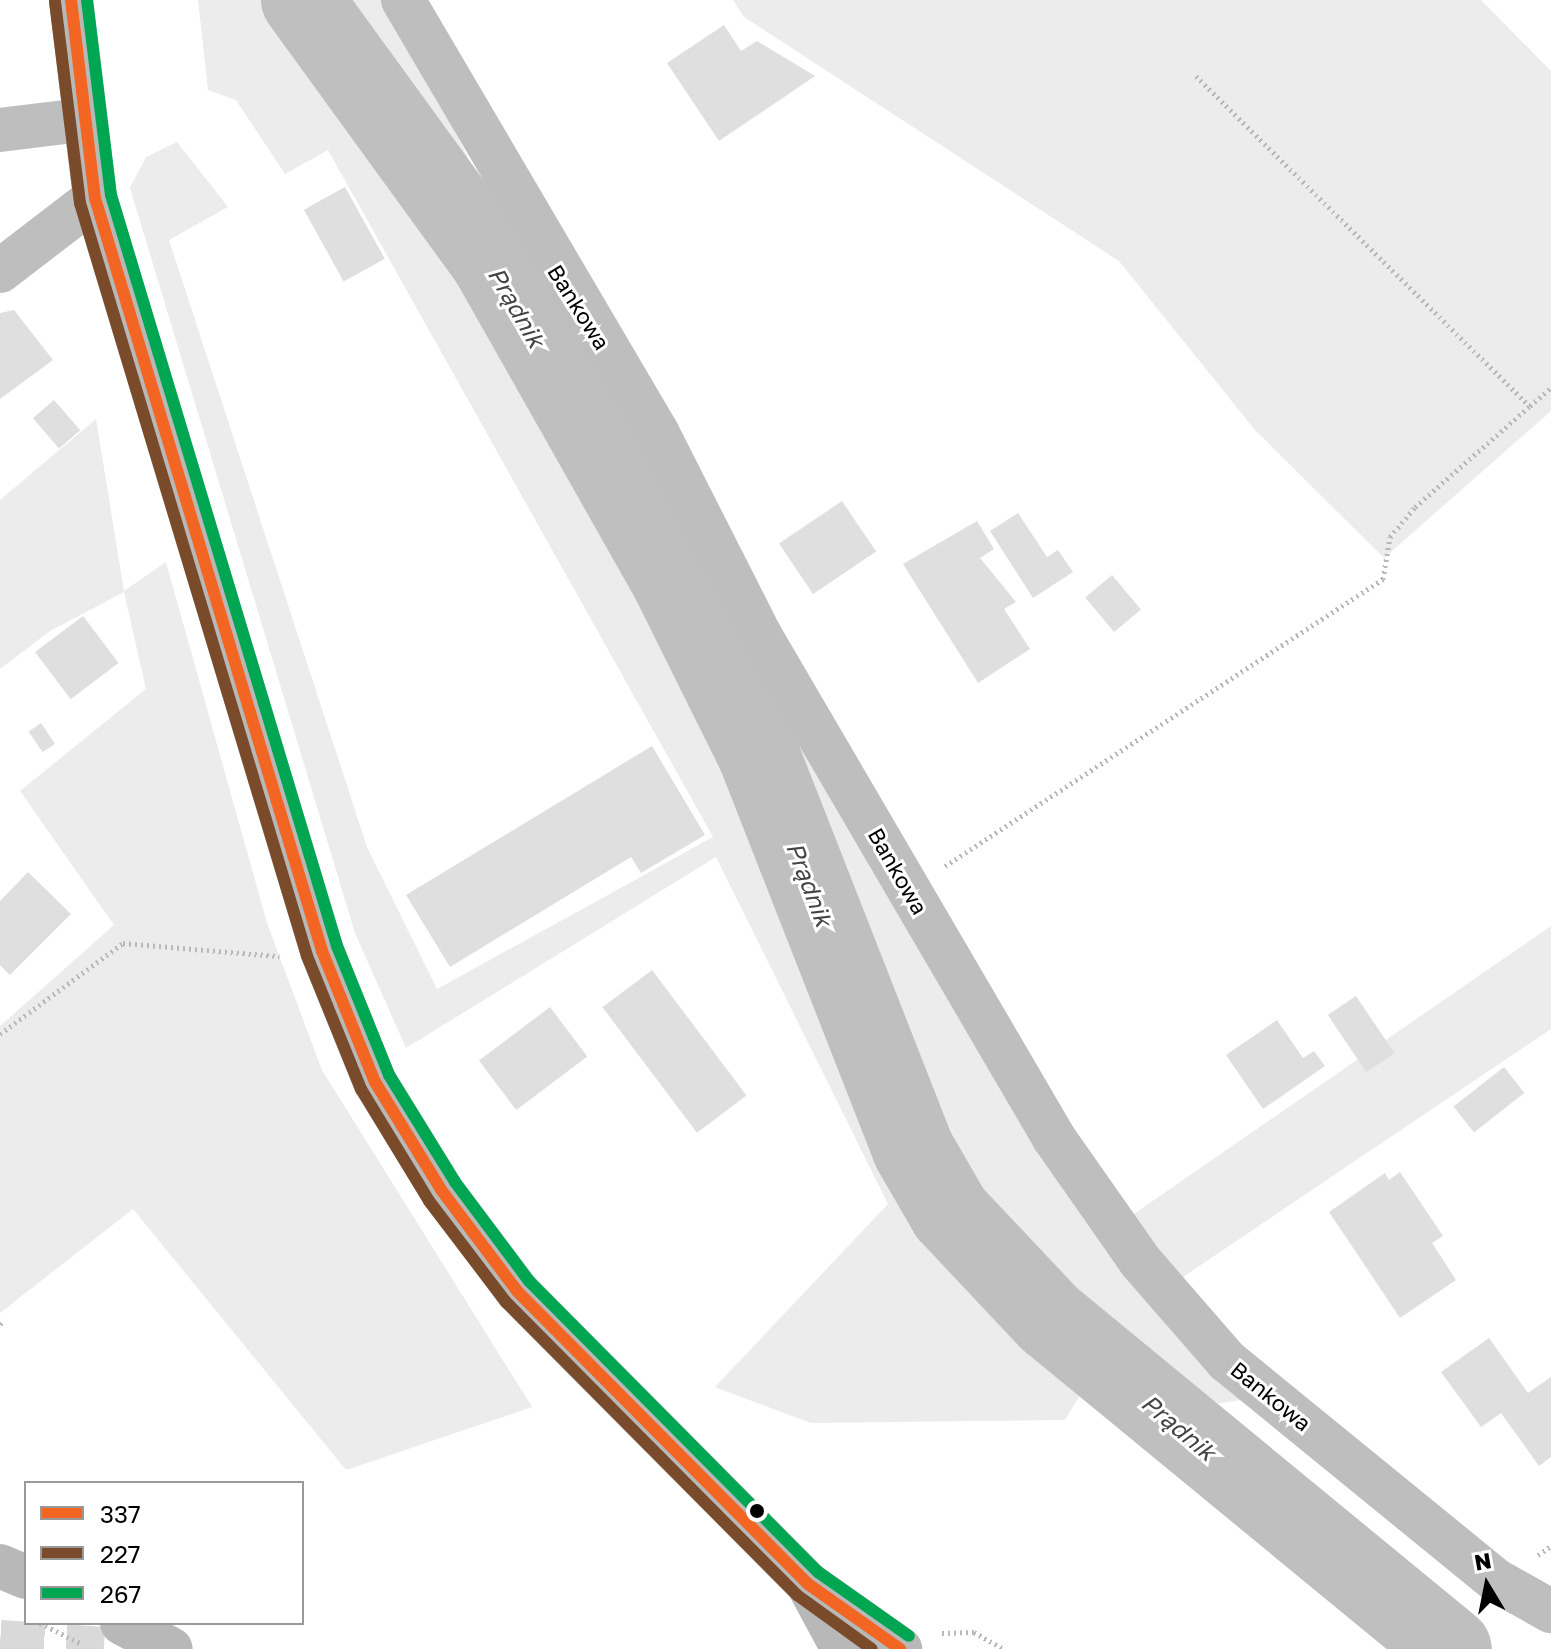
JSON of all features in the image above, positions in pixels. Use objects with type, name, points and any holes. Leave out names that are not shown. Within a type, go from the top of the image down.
[{"type":"main road","points":[[71,0],[81,120],[95,198],[322,951],[375,1082],[492,1258],[808,1584],[843,1649]]},
{"type":"main road","points":[[0,1566],[24,1576]]},
{"type":"main road","points":[[808,1584],[918,1642]]},
{"type":"main road","points":[[126,1625],[171,1649]]},
{"type":"street","name":"Bankowa","points":[[403,0],[564,284],[657,432],[760,635],[909,890],[1054,1138],[1140,1261],[1227,1361],[1497,1581],[1551,1611]]},
{"type":"street","points":[[0,130],[81,120]]},
{"type":"street","points":[[0,271],[95,198]]},
{"type":"path","points":[[1196,76],[1530,406]]},
{"type":"path","points":[[909,890],[1383,579],[1390,537],[1415,507],[1551,388]]},
{"type":"path","points":[[0,1034],[123,943],[260,959],[322,951]]},
{"type":"path","points":[[44,1625],[92,1649]]},
{"type":"path","points":[[918,1642],[962,1629],[1003,1649]]},
{"type":"shaded area","points":[[198,0],[292,0],[589,479],[692,688],[892,1169],[932,1231],[1085,1387],[1065,1420],[811,1423],[715,1387],[888,1204],[716,857],[406,1048],[355,933],[130,188],[146,157],[177,142],[228,207],[169,240],[367,847],[437,989],[713,837],[328,150],[285,174],[236,100],[208,90]]},
{"type":"shaded area","points":[[323,0],[386,0],[468,157],[454,172]]},
{"type":"shaded area","points":[[733,0],[1481,0],[1551,71],[1551,411],[1384,558],[1255,430],[1119,261],[744,17]]},
{"type":"shaded area","points":[[609,378],[808,758],[1255,1398],[1188,1408],[1017,1260],[945,1169],[735,662],[590,387]]},
{"type":"shaded area","points":[[96,419],[124,591],[166,562],[267,923],[322,1070],[532,1407],[346,1470],[133,1209],[0,1313],[0,1026],[114,925],[20,791],[146,689],[124,592],[50,631],[0,669],[0,500]]},
{"type":"shaded area","points":[[1551,926],[1551,1029],[1174,1283],[1125,1220]]},
{"type":"building","points":[[724,25],[741,51],[757,41],[815,76],[719,141],[667,63]]},
{"type":"building","points":[[345,187],[385,259],[344,282],[304,210]]},
{"type":"building","points":[[14,310],[53,360],[0,399],[0,313]]},
{"type":"building","points":[[54,400],[80,430],[59,449],[33,418]]},
{"type":"building","points":[[842,501],[876,552],[813,594],[779,543]]},
{"type":"building","points":[[1018,513],[1047,557],[1058,550],[1073,572],[1033,598],[990,531]]},
{"type":"building","points":[[977,521],[994,549],[980,558],[1016,602],[1004,609],[1030,649],[978,683],[903,564]]},
{"type":"building","points":[[1112,575],[1141,609],[1114,632],[1085,597]]},
{"type":"building","points":[[83,616],[119,663],[71,699],[35,652]]},
{"type":"building","points":[[41,723],[55,744],[43,752],[29,731]]},
{"type":"building","points":[[652,746],[705,835],[641,873],[631,857],[450,967],[406,895]]},
{"type":"building","points":[[28,872],[71,914],[10,975],[0,965],[0,901]]},
{"type":"building","points":[[652,970],[746,1095],[697,1133],[602,1007]]},
{"type":"building","points":[[1356,996],[1395,1053],[1366,1072],[1328,1015]]},
{"type":"building","points":[[550,1007],[587,1057],[516,1110],[479,1061]]},
{"type":"building","points":[[1277,1020],[1303,1058],[1314,1051],[1325,1066],[1263,1109],[1226,1055]]},
{"type":"building","points":[[1504,1067],[1524,1093],[1474,1132],[1454,1106]]},
{"type":"building","points":[[1400,1172],[1443,1236],[1432,1243],[1456,1280],[1400,1318],[1329,1212],[1385,1173],[1389,1180]]},
{"type":"building","points":[[1489,1338],[1528,1393],[1551,1377],[1551,1457],[1539,1466],[1501,1413],[1481,1427],[1441,1372]]},
{"type":"waterway","name":"Prądnik","points":[[302,0],[491,260],[672,580],[758,753],[913,1149],[950,1213],[1050,1319],[1451,1649]]},
{"type":"tunnel","points":[[0,1642],[104,1649]]},
{"type":"transit line","name":"337","points":[[71,0],[95,198],[322,951],[375,1082],[442,1191],[517,1291],[808,1584],[900,1649]]},
{"type":"transit line","name":"267","points":[[87,0],[111,195],[337,946],[389,1075],[455,1182],[529,1281],[818,1572],[909,1636]]},
{"type":"transit line","name":"227","points":[[55,2],[80,203],[307,956],[361,1089],[429,1201],[506,1302],[797,1595],[872,1649]]}]
